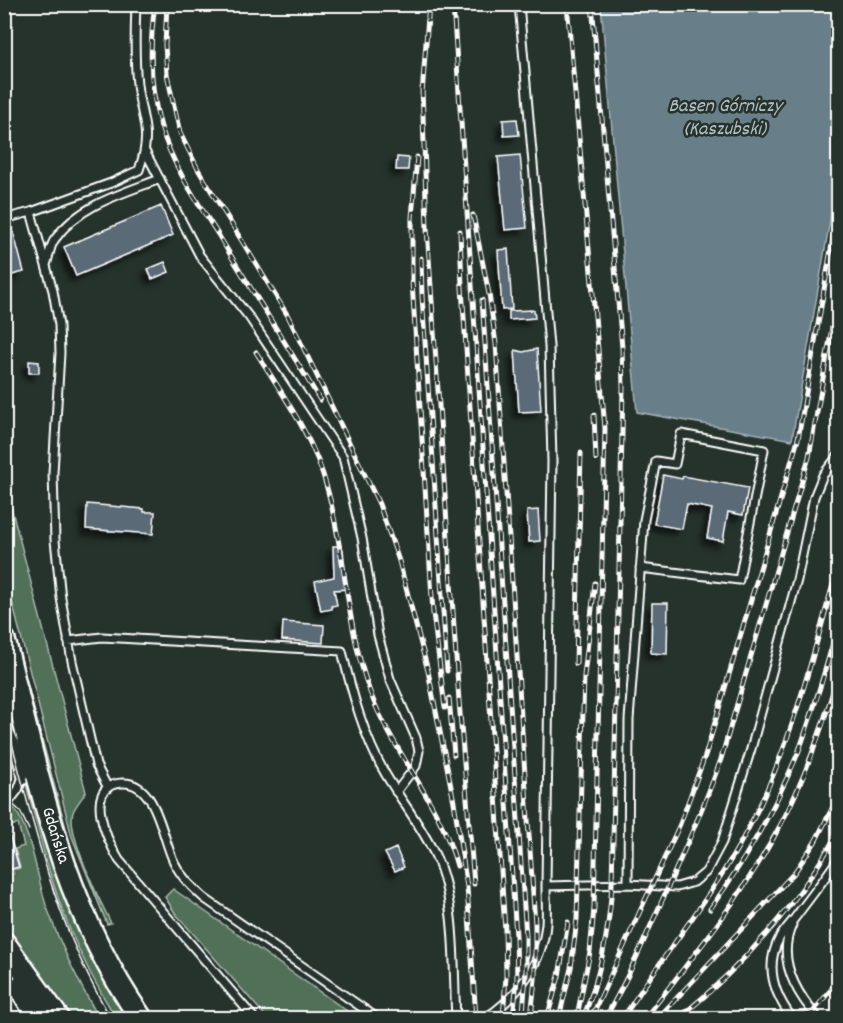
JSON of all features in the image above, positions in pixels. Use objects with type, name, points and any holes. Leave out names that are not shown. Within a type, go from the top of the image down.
[{"type":"main road","name":"Gdańska","points":[[4,640],[17,728],[71,886],[88,926],[116,979],[141,1018]]},
{"type":"main road","points":[[4,943],[58,1018]]},
{"type":"main road","points":[[4,960],[39,1018]]},
{"type":"lane","points":[[4,219],[31,212],[111,183],[139,170],[146,151],[146,125],[135,66],[136,4]]},
{"type":"lane","points":[[485,1018],[504,1004],[516,991],[536,962],[546,924],[552,461],[549,358],[519,4]]},
{"type":"lane","points":[[146,151],[200,256],[249,317],[343,458],[362,538],[378,635],[390,679],[416,738],[419,751],[416,766],[396,792]]},
{"type":"lane","points":[[46,266],[54,240],[76,218],[114,196],[160,179]]},
{"type":"lane","points":[[31,212],[58,314],[60,335],[53,473],[55,540],[68,641],[96,765],[108,788]]},
{"type":"lane","points":[[628,884],[629,720],[640,568],[644,519],[656,461],[675,465],[681,434],[764,450],[739,580],[640,568]]},
{"type":"lane","points":[[546,886],[628,884],[677,887],[694,882],[706,872],[722,842],[751,749],[797,580],[814,497],[823,475],[838,456]]},
{"type":"lane","points":[[68,641],[102,637],[342,651],[360,717],[380,763],[429,844],[442,875],[451,929],[456,1018]]},
{"type":"lane","points":[[4,713],[17,728],[29,752],[27,769],[22,781],[15,796],[4,808]]},
{"type":"lane","points":[[17,728],[27,769],[52,831]]},
{"type":"lane","points":[[17,728],[22,781]]},
{"type":"lane","points":[[254,1018],[119,860],[110,844],[101,818],[100,799],[108,788],[123,783],[131,784],[152,801],[174,861],[188,882],[204,898],[377,1018]]},
{"type":"lane","points":[[792,1018],[778,998],[772,977],[773,957],[780,938],[838,859]]},
{"type":"lane","points":[[794,920],[788,940],[788,967],[798,993],[818,1018]]},
{"type":"green space","points":[[4,480],[86,792],[73,812],[74,835],[85,867],[111,923],[107,924],[72,837],[5,574]]},
{"type":"green space","points":[[23,675],[26,679],[75,862],[102,927],[99,928],[65,835]]},
{"type":"green space","points":[[28,781],[57,878],[74,920],[94,961],[129,1018],[116,1018],[74,939],[45,857],[26,785]]},
{"type":"green space","points":[[12,806],[24,826],[46,905],[57,934],[99,1018],[71,1018],[5,926],[5,876],[14,874],[13,870],[20,868],[15,849],[24,846],[18,824],[5,827],[4,813]]},
{"type":"green space","points":[[173,889],[357,1018],[267,1018],[175,913],[165,897]]},
{"type":"water","name":"Basen Górniczy (Kaszubski)","points":[[601,5],[838,5],[838,174],[792,440],[637,412]]},
{"type":"building","points":[[517,119],[519,135],[504,136],[503,120]]},
{"type":"building","points":[[520,155],[527,228],[505,230],[498,157]]},
{"type":"building","points":[[397,157],[409,158],[408,170],[396,170]]},
{"type":"building","points":[[161,206],[173,235],[76,276],[64,247]]},
{"type":"building","points":[[12,227],[24,272],[4,277],[4,229]]},
{"type":"building","points":[[508,249],[512,309],[502,310],[498,250]]},
{"type":"building","points":[[165,262],[169,272],[152,279],[148,269]]},
{"type":"building","points":[[534,310],[535,318],[509,320],[509,311]]},
{"type":"building","points":[[537,349],[541,411],[519,412],[515,350],[523,352]]},
{"type":"building","points":[[29,361],[39,362],[39,373],[29,373]]},
{"type":"building","points":[[663,475],[682,479],[683,476],[748,488],[743,515],[728,512],[723,541],[707,538],[712,509],[687,504],[682,529],[654,524]]},
{"type":"building","points":[[87,504],[155,512],[153,534],[86,529]]},
{"type":"building","points":[[538,510],[540,541],[529,542],[527,511]]},
{"type":"building","points":[[333,546],[341,546],[343,549],[347,589],[334,590],[337,605],[331,606],[332,609],[321,611],[315,581],[334,577]]},
{"type":"building","points":[[652,603],[668,603],[667,654],[651,653]]},
{"type":"building","points":[[283,622],[324,625],[323,643],[282,640]]},
{"type":"building","points":[[4,827],[7,827],[19,867],[4,871]]},
{"type":"building","points":[[396,848],[404,867],[395,871],[385,853]]},
{"type":"tram line","points":[[4,713],[35,831],[59,907],[74,945],[111,1018]]},
{"type":"tram line","points":[[4,761],[9,751],[10,740]]},
{"type":"tram line","points":[[4,796],[20,811],[29,830]]},
{"type":"railway","points":[[155,4],[151,51],[152,82],[157,112],[166,142],[194,197],[320,400]]},
{"type":"railway","points":[[167,4],[165,45],[167,74],[180,133],[199,171],[288,316],[379,504],[399,561],[428,671],[454,802],[467,887],[476,1018]]},
{"type":"railway","points":[[422,94],[429,4]]},
{"type":"railway","points":[[453,4],[516,936],[517,980],[513,1018]]},
{"type":"railway","points":[[567,4],[605,428],[594,908],[590,952],[577,1016]]},
{"type":"railway","points":[[583,1018],[595,986],[603,952],[612,884],[623,388],[622,348],[592,4]]},
{"type":"railway","points":[[422,88],[427,228],[459,701],[474,884]]},
{"type":"railway","points":[[417,157],[412,218],[412,281],[433,613],[445,708]]},
{"type":"railway","points":[[592,1016],[680,824],[706,753],[798,439],[838,209]]},
{"type":"railway","points":[[473,215],[489,294],[496,344],[535,924],[535,979],[531,1018]]},
{"type":"railway","points":[[460,231],[505,930],[506,976],[503,1018]]},
{"type":"railway","points":[[421,258],[447,671]]},
{"type":"railway","points":[[605,1018],[628,976],[661,903],[721,759],[809,457],[838,294]]},
{"type":"railway","points":[[482,300],[526,936],[523,1013]]},
{"type":"railway","points":[[256,352],[297,417],[321,470],[333,513],[356,642],[370,692],[391,736],[439,820],[457,866]]},
{"type":"railway","points":[[594,415],[596,459]]},
{"type":"railway","points":[[576,664],[581,453]]},
{"type":"railway","points":[[623,1018],[721,875],[765,794],[790,731],[838,567]]},
{"type":"railway","points":[[559,1018],[571,968],[577,919],[584,676],[595,583]]},
{"type":"railway","points":[[710,909],[758,834],[789,774],[809,721],[838,625]]},
{"type":"railway","points":[[645,1018],[718,924],[767,850],[806,770],[838,675]]},
{"type":"railway","points":[[449,698],[454,755]]},
{"type":"railway","points":[[658,1018],[794,873],[815,842],[838,797]]},
{"type":"railway","points":[[679,1018],[725,977],[768,932],[805,884],[838,832]]},
{"type":"railway","points":[[547,1018],[559,976],[568,922]]},
{"type":"railway","points":[[808,1018],[838,981]]}]
